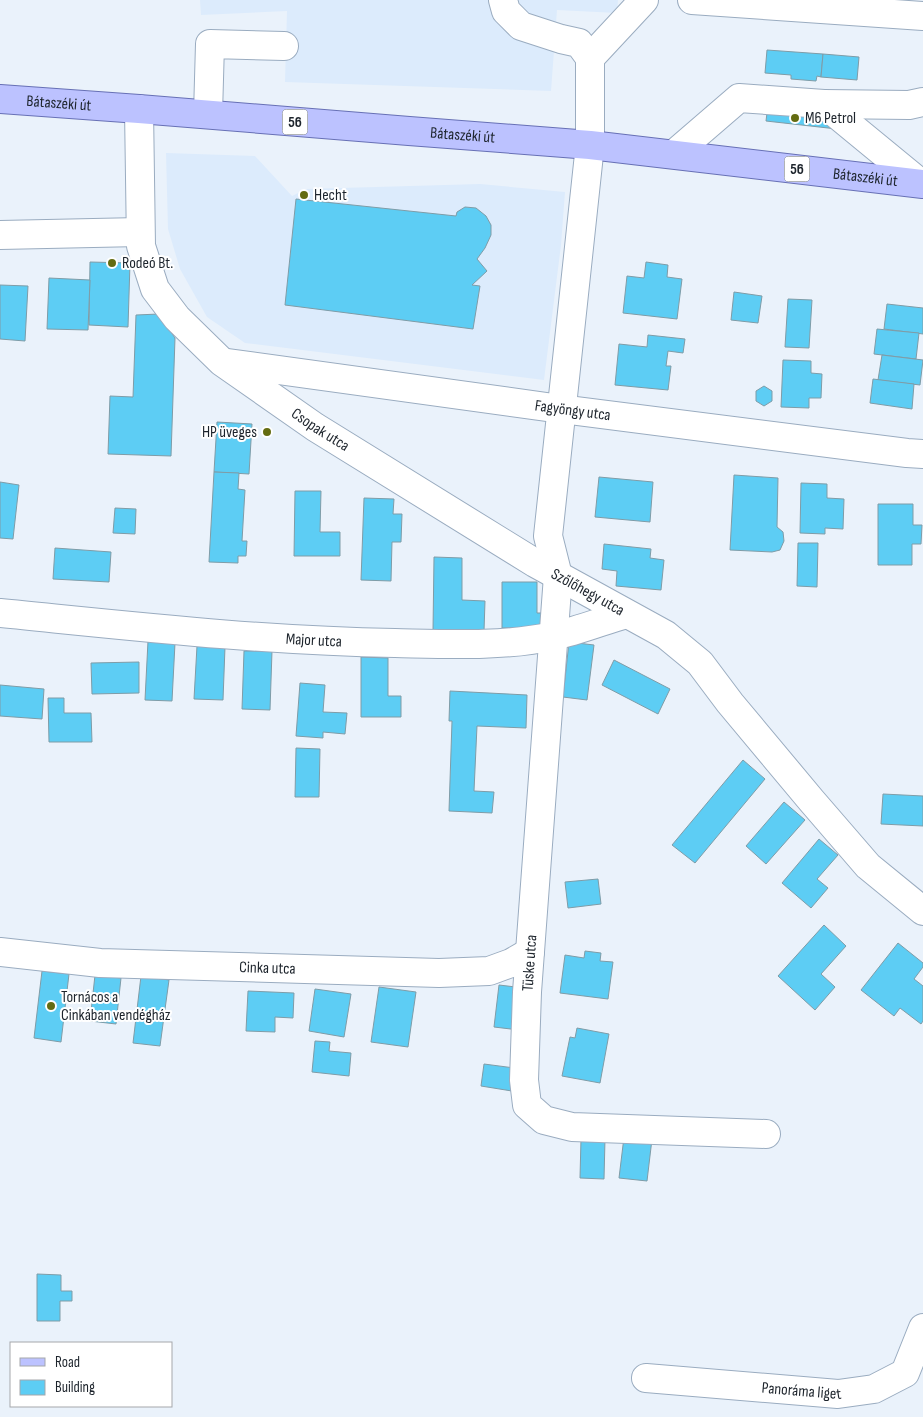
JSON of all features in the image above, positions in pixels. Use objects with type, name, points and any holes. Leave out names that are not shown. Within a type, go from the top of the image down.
[{"type":"main road","name":"Bátaszéki út","points":[[0,99],[590,145],[922,184]]},
{"type":"street","points":[[503,0],[506,11],[521,26],[579,43],[590,58],[644,0]]},
{"type":"street","points":[[692,0],[923,16]]},
{"type":"street","points":[[208,114],[210,44],[284,46]]},
{"type":"street","name":"Szőlőhegy utca","points":[[590,58],[590,145],[548,536],[558,576],[666,635],[700,663],[798,785],[868,866],[923,911]]},
{"type":"street","points":[[674,154],[739,98],[824,104],[909,105],[923,102]]},
{"type":"street","points":[[824,104],[922,184]]},
{"type":"street","name":"Csopak utca","points":[[139,109],[141,246],[154,289],[177,318],[222,362],[315,427],[558,576]]},
{"type":"street","points":[[0,236],[140,232]]},
{"type":"street","name":"Fagyöngy utca","points":[[222,362],[561,410],[908,454],[923,454]]},
{"type":"street","name":"Tüske utca","points":[[558,576],[527,992],[524,1080],[527,1106],[544,1120],[572,1127],[766,1134]]},
{"type":"street","name":"Major utca","points":[[0,613],[204,634],[335,642],[419,644],[507,643],[554,636],[626,614]]},
{"type":"street","name":"Cinka utca","points":[[0,952],[100,963],[439,973],[489,971],[511,963],[530,952]]},
{"type":"street","name":"Panoráma liget","points":[[646,1378],[838,1394],[874,1389],[905,1373],[923,1328]]},
{"type":"shaded area","points":[[200,0],[618,0],[617,13],[557,10],[551,91],[285,82],[287,11],[201,15]]},
{"type":"shaded area","points":[[166,153],[255,156],[292,196],[306,189],[480,184],[565,192],[561,245],[544,380],[245,343],[207,317],[180,269],[168,229]]},
{"type":"building","points":[[767,50],[823,54],[821,77],[817,76],[816,81],[791,79],[791,75],[765,73]]},
{"type":"building","points":[[823,54],[859,57],[857,80],[821,77]]},
{"type":"building","points":[[770,89],[841,98],[837,129],[766,121]]},
{"type":"building","points":[[296,199],[456,216],[457,212],[465,207],[476,208],[486,216],[491,225],[491,235],[477,259],[487,271],[472,285],[480,286],[473,329],[285,305]]},
{"type":"building","points":[[90,262],[130,263],[128,327],[89,325]]},
{"type":"building","points":[[646,262],[668,265],[667,277],[682,279],[677,319],[623,313],[627,276],[644,278]]},
{"type":"building","points":[[49,278],[90,280],[88,330],[47,329]]},
{"type":"building","points":[[0,285],[28,286],[25,341],[0,339]]},
{"type":"building","points":[[734,292],[762,296],[758,323],[731,320]]},
{"type":"building","points":[[788,299],[812,300],[809,348],[785,347]]},
{"type":"building","points":[[887,304],[923,308],[923,334],[884,329]]},
{"type":"building","points":[[159,314],[175,338],[171,456],[108,454],[110,396],[133,397],[136,315]]},
{"type":"building","points":[[877,329],[919,333],[916,359],[874,354]]},
{"type":"building","points":[[648,335],[685,339],[683,353],[668,351],[666,366],[671,366],[668,390],[615,385],[619,344],[647,347]]},
{"type":"building","points":[[882,355],[923,360],[920,385],[878,380]]},
{"type":"building","points":[[783,360],[811,361],[811,373],[822,374],[821,398],[809,398],[809,408],[781,407]]},
{"type":"building","points":[[873,379],[914,384],[912,409],[870,403]]},
{"type":"building","points":[[764,386],[772,391],[772,401],[764,406],[756,401],[756,391]]},
{"type":"building","points":[[217,422],[252,424],[249,474],[214,472]]},
{"type":"building","points":[[214,472],[239,473],[238,489],[245,490],[242,541],[247,541],[246,556],[238,556],[238,563],[209,562]]},
{"type":"building","points":[[734,475],[778,478],[777,527],[783,532],[784,541],[780,550],[772,552],[730,550]]},
{"type":"building","points":[[599,477],[653,482],[650,522],[595,517]]},
{"type":"building","points":[[0,482],[19,485],[13,539],[0,538]]},
{"type":"building","points":[[801,483],[827,484],[827,498],[844,499],[843,529],[825,528],[825,534],[800,533]]},
{"type":"building","points":[[295,491],[321,491],[320,532],[340,532],[340,556],[294,556]]},
{"type":"building","points":[[364,498],[394,499],[393,514],[402,514],[401,542],[392,542],[391,581],[361,580]]},
{"type":"building","points":[[878,504],[913,504],[913,525],[922,525],[921,544],[912,544],[912,565],[878,565]]},
{"type":"building","points":[[115,508],[136,509],[135,534],[113,533]]},
{"type":"building","points":[[798,543],[818,543],[817,587],[797,586]]},
{"type":"building","points":[[604,544],[651,549],[650,558],[664,560],[661,590],[616,586],[617,571],[602,569]]},
{"type":"building","points":[[55,548],[111,552],[109,582],[53,579]]},
{"type":"building","points":[[434,557],[462,558],[462,600],[485,601],[484,631],[433,630]]},
{"type":"building","points":[[502,582],[537,582],[537,613],[546,613],[546,628],[502,628]]},
{"type":"building","points":[[148,641],[175,643],[172,701],[145,700]]},
{"type":"building","points":[[569,642],[594,645],[587,700],[563,697]]},
{"type":"building","points":[[197,646],[225,647],[223,700],[194,699]]},
{"type":"building","points":[[244,651],[272,651],[270,710],[242,709]]},
{"type":"building","points":[[361,657],[388,658],[388,696],[401,696],[401,717],[361,717]]},
{"type":"building","points":[[614,660],[670,689],[658,714],[602,685]]},
{"type":"building","points":[[139,662],[139,693],[92,694],[91,663]]},
{"type":"building","points":[[300,683],[325,685],[323,712],[347,713],[345,734],[323,732],[323,738],[296,736]]},
{"type":"building","points":[[0,685],[44,689],[42,719],[0,716]]},
{"type":"building","points":[[450,691],[527,695],[526,728],[477,726],[474,791],[494,792],[492,813],[449,811],[452,721],[449,721]]},
{"type":"building","points":[[48,698],[64,698],[64,713],[91,713],[92,742],[49,742]]},
{"type":"building","points":[[296,748],[320,749],[319,797],[295,797]]},
{"type":"building","points":[[743,760],[765,779],[695,863],[672,845]]},
{"type":"building","points":[[883,794],[923,796],[923,826],[881,824]]},
{"type":"building","points":[[784,802],[805,820],[766,864],[746,846]]},
{"type":"building","points":[[819,839],[838,855],[817,879],[828,888],[811,908],[782,883]]},
{"type":"building","points":[[598,879],[601,904],[568,908],[565,882]]},
{"type":"building","points":[[824,925],[846,946],[821,974],[835,987],[815,1010],[778,976]]},
{"type":"building","points":[[898,943],[923,963],[923,967],[914,979],[923,986],[923,1021],[921,1024],[900,1008],[894,1016],[861,990]]},
{"type":"building","points":[[585,951],[601,953],[600,961],[613,962],[608,999],[560,993],[565,955],[584,958]]},
{"type":"building","name":"Tornácos a Cinkában vendégház","points":[[42,971],[69,974],[61,1042],[34,1038]]},
{"type":"building","points":[[95,975],[121,978],[116,1024],[90,1021]]},
{"type":"building","points":[[141,976],[169,980],[160,1046],[133,1043]]},
{"type":"building","points":[[499,985],[524,988],[519,1030],[494,1027]]},
{"type":"building","points":[[379,987],[416,992],[408,1047],[371,1042]]},
{"type":"building","points":[[315,989],[351,994],[344,1037],[309,1031]]},
{"type":"building","points":[[248,991],[294,993],[293,1018],[275,1017],[275,1032],[246,1031]]},
{"type":"building","points":[[577,1028],[609,1034],[600,1083],[562,1076],[570,1037],[575,1038]]},
{"type":"building","points":[[315,1041],[330,1042],[329,1051],[351,1053],[349,1076],[312,1072]]},
{"type":"building","points":[[484,1064],[522,1069],[518,1092],[481,1086]]},
{"type":"building","points":[[624,1137],[652,1139],[647,1181],[619,1178]]},
{"type":"building","points":[[581,1139],[605,1139],[604,1179],[580,1178]]},
{"type":"building","points":[[37,1274],[61,1275],[61,1291],[72,1291],[72,1301],[60,1301],[60,1321],[37,1321]]},
{"type":"place","name":"M6 Petrol","points":[[795,118]]},
{"type":"place","name":"Hecht","points":[[304,195]]},
{"type":"place","name":"Rodeó Bt.","points":[[112,263]]},
{"type":"place","name":"HP üveges","points":[[267,432]]},
{"type":"place","name":"Tornácos a Cinkában vendégház","points":[[51,1006]]}]
